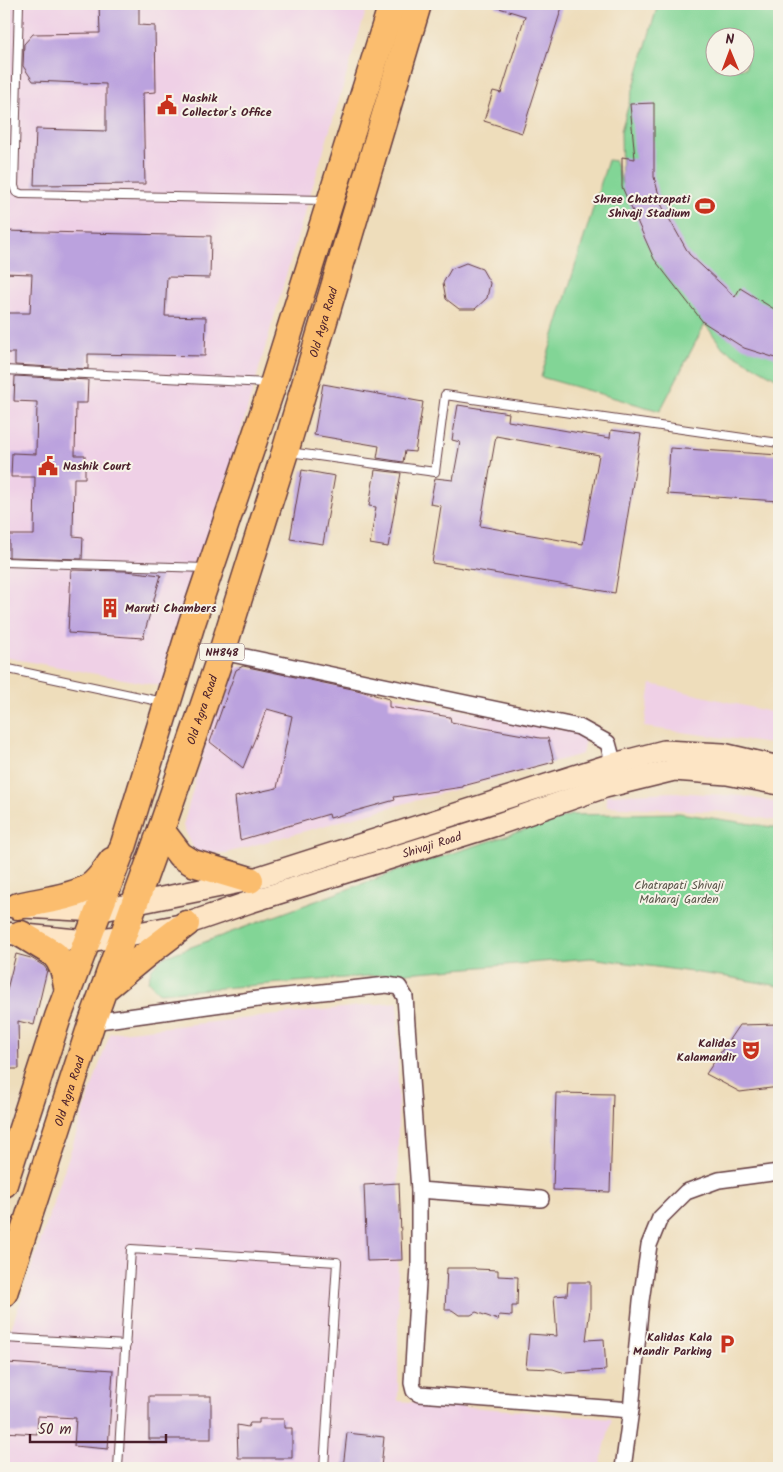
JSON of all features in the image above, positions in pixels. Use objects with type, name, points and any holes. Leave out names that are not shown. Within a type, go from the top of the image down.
[{"type":"highway","name":"NH848","points":[[4,1184],[58,1017],[124,844],[167,703],[273,384],[329,200],[392,4]]},
{"type":"highway","name":"Old Agra Road","points":[[4,1294],[92,1022],[222,652],[285,452],[418,4]]},
{"type":"highway","points":[[161,830],[180,855],[193,863],[250,880]]},
{"type":"highway","points":[[11,906],[77,893],[89,887],[98,880],[124,844]]},
{"type":"highway","points":[[103,990],[186,924]]},
{"type":"highway","points":[[12,934],[54,954],[59,959],[68,990]]},
{"type":"main road","name":"Shivaji Road","points":[[11,906],[98,911],[250,880],[616,774],[664,752],[722,754],[779,768]]},
{"type":"main road","name":"Shivaji Road","points":[[12,934],[87,941],[186,924],[259,899],[493,826],[604,787],[616,774],[674,770],[727,774],[779,784]]},
{"type":"street","points":[[222,652],[579,728],[608,743],[616,774]]},
{"type":"street","points":[[92,1022],[258,999],[387,985],[399,986],[405,997],[419,1190],[419,1266],[412,1383],[414,1391],[419,1394],[631,1410]]},
{"type":"street","points":[[623,1468],[631,1410],[641,1301],[650,1245],[660,1218],[686,1192],[719,1180],[779,1172]]},
{"type":"street","points":[[419,1190],[541,1198]]},
{"type":"lane","points":[[19,4],[14,186],[16,192],[21,194],[329,200]]},
{"type":"lane","points":[[4,370],[273,384]]},
{"type":"lane","points":[[285,452],[435,472],[444,395],[779,443]]},
{"type":"lane","points":[[4,562],[211,568]]},
{"type":"lane","points":[[4,668],[167,703]]},
{"type":"lane","points":[[118,1468],[131,1249],[337,1262],[324,1468]]},
{"type":"lane","points":[[4,1338],[126,1345]]},
{"type":"shaded area","points":[[4,4],[368,4],[292,255],[167,687],[4,657]]},
{"type":"shaded area","points":[[227,664],[586,734],[582,754],[226,853],[196,854],[183,826]]},
{"type":"shaded area","points":[[651,684],[779,714],[779,745],[644,727]]},
{"type":"shaded area","points":[[673,792],[742,796],[779,803],[779,821],[724,812],[607,806],[606,795]]},
{"type":"shaded area","points":[[398,1002],[398,1401],[612,1419],[599,1468],[4,1468],[4,1350],[110,1033]]},
{"type":"green space","name":"Shree Chattrapati Shivaji Stadium","points":[[658,4],[779,4],[779,380],[723,348],[705,324],[660,411],[541,377],[608,160],[615,161],[622,184],[621,131]]},
{"type":"green space","name":"Chatrapati Shivaji Maharaj Garden","points":[[679,813],[779,828],[779,986],[591,958],[159,993],[148,981],[152,968],[164,957],[397,871],[571,815]]},
{"type":"building","points":[[99,4],[139,4],[139,25],[155,26],[156,92],[143,93],[145,184],[34,185],[36,129],[106,131],[106,84],[33,81],[23,66],[24,44],[33,34],[100,33]]},
{"type":"building","points":[[496,4],[563,4],[522,133],[484,121],[493,91],[501,93],[525,16],[496,7]]},
{"type":"building","points":[[654,103],[654,177],[662,206],[689,254],[735,297],[740,288],[779,312],[779,359],[744,348],[703,322],[654,259],[622,187],[622,157],[635,159],[630,104]]},
{"type":"building","points":[[4,231],[211,236],[210,278],[167,277],[165,316],[206,317],[205,356],[88,354],[88,369],[15,365],[15,353],[4,353],[4,313],[30,313],[32,274],[4,273]]},
{"type":"building","points":[[466,263],[482,269],[490,283],[487,298],[475,309],[459,309],[446,299],[443,283],[451,269]]},
{"type":"building","name":"Nashik Court","points":[[15,376],[88,380],[87,403],[76,403],[75,455],[85,455],[85,478],[74,478],[73,536],[83,537],[82,559],[9,557],[9,535],[34,535],[35,477],[11,477],[12,453],[36,454],[37,402],[14,401]]},
{"type":"building","points":[[323,384],[423,402],[415,452],[405,451],[403,462],[377,458],[379,446],[314,435]]},
{"type":"building","points":[[458,405],[509,413],[508,421],[610,438],[611,430],[641,434],[615,593],[432,563],[441,506],[430,504],[435,478],[453,480],[460,442],[452,440]],"holes":[[[496,436],[599,455],[583,544],[480,526]]]},
{"type":"building","points":[[670,448],[779,455],[779,501],[667,494]]},
{"type":"building","points":[[302,470],[335,476],[323,544],[290,539]]},
{"type":"building","points":[[375,470],[401,473],[388,547],[370,544],[376,507],[369,506]]},
{"type":"building","name":"Maruti Chambers","points":[[71,570],[126,571],[161,575],[143,638],[68,633]]},
{"type":"building","points":[[243,666],[357,690],[389,699],[389,707],[450,717],[451,722],[548,738],[554,762],[463,787],[394,797],[395,800],[330,818],[329,814],[240,840],[235,797],[277,788],[292,716],[267,709],[243,768],[210,742],[236,670]]},
{"type":"building","points":[[16,954],[31,958],[47,970],[34,1025],[18,1021],[19,1069],[4,1069],[4,1001]]},
{"type":"building","name":"Kalidas Kalamandir","points":[[779,1024],[779,1087],[740,1092],[706,1074],[739,1025]]},
{"type":"building","points":[[556,1093],[613,1094],[610,1192],[553,1190]]},
{"type":"building","points":[[399,1183],[402,1260],[367,1261],[364,1185]]},
{"type":"building","points":[[447,1268],[498,1270],[498,1276],[518,1277],[517,1306],[512,1306],[512,1316],[499,1315],[498,1320],[476,1312],[471,1315],[459,1315],[452,1310],[445,1310]]},
{"type":"building","points":[[568,1282],[590,1282],[590,1309],[586,1340],[604,1339],[606,1370],[565,1373],[553,1369],[526,1368],[529,1334],[557,1336],[554,1296],[567,1295]]},
{"type":"building","points":[[7,1363],[113,1370],[108,1449],[74,1446],[76,1418],[38,1416],[37,1434],[4,1432]]},
{"type":"building","points":[[149,1396],[211,1396],[211,1439],[149,1439]]},
{"type":"building","points":[[259,1419],[284,1419],[284,1428],[292,1428],[292,1458],[238,1458],[237,1425],[248,1427],[250,1423],[259,1423]]},
{"type":"building","points":[[347,1433],[384,1437],[381,1468],[343,1468]]},
{"type":"place","name":"Nashik Collector's Office","points":[[167,105]]},
{"type":"place","name":"Shree Chattrapati Shivaji Stadium","points":[[705,206]]},
{"type":"place","name":"Nashik Court","points":[[48,466]]},
{"type":"place","name":"Maruti Chambers","points":[[110,608]]},
{"type":"place","name":"Kalidas Kalamandir","points":[[751,1050]]},
{"type":"place","name":"Kalidas Kala Mandir Parking","points":[[727,1344]]}]
